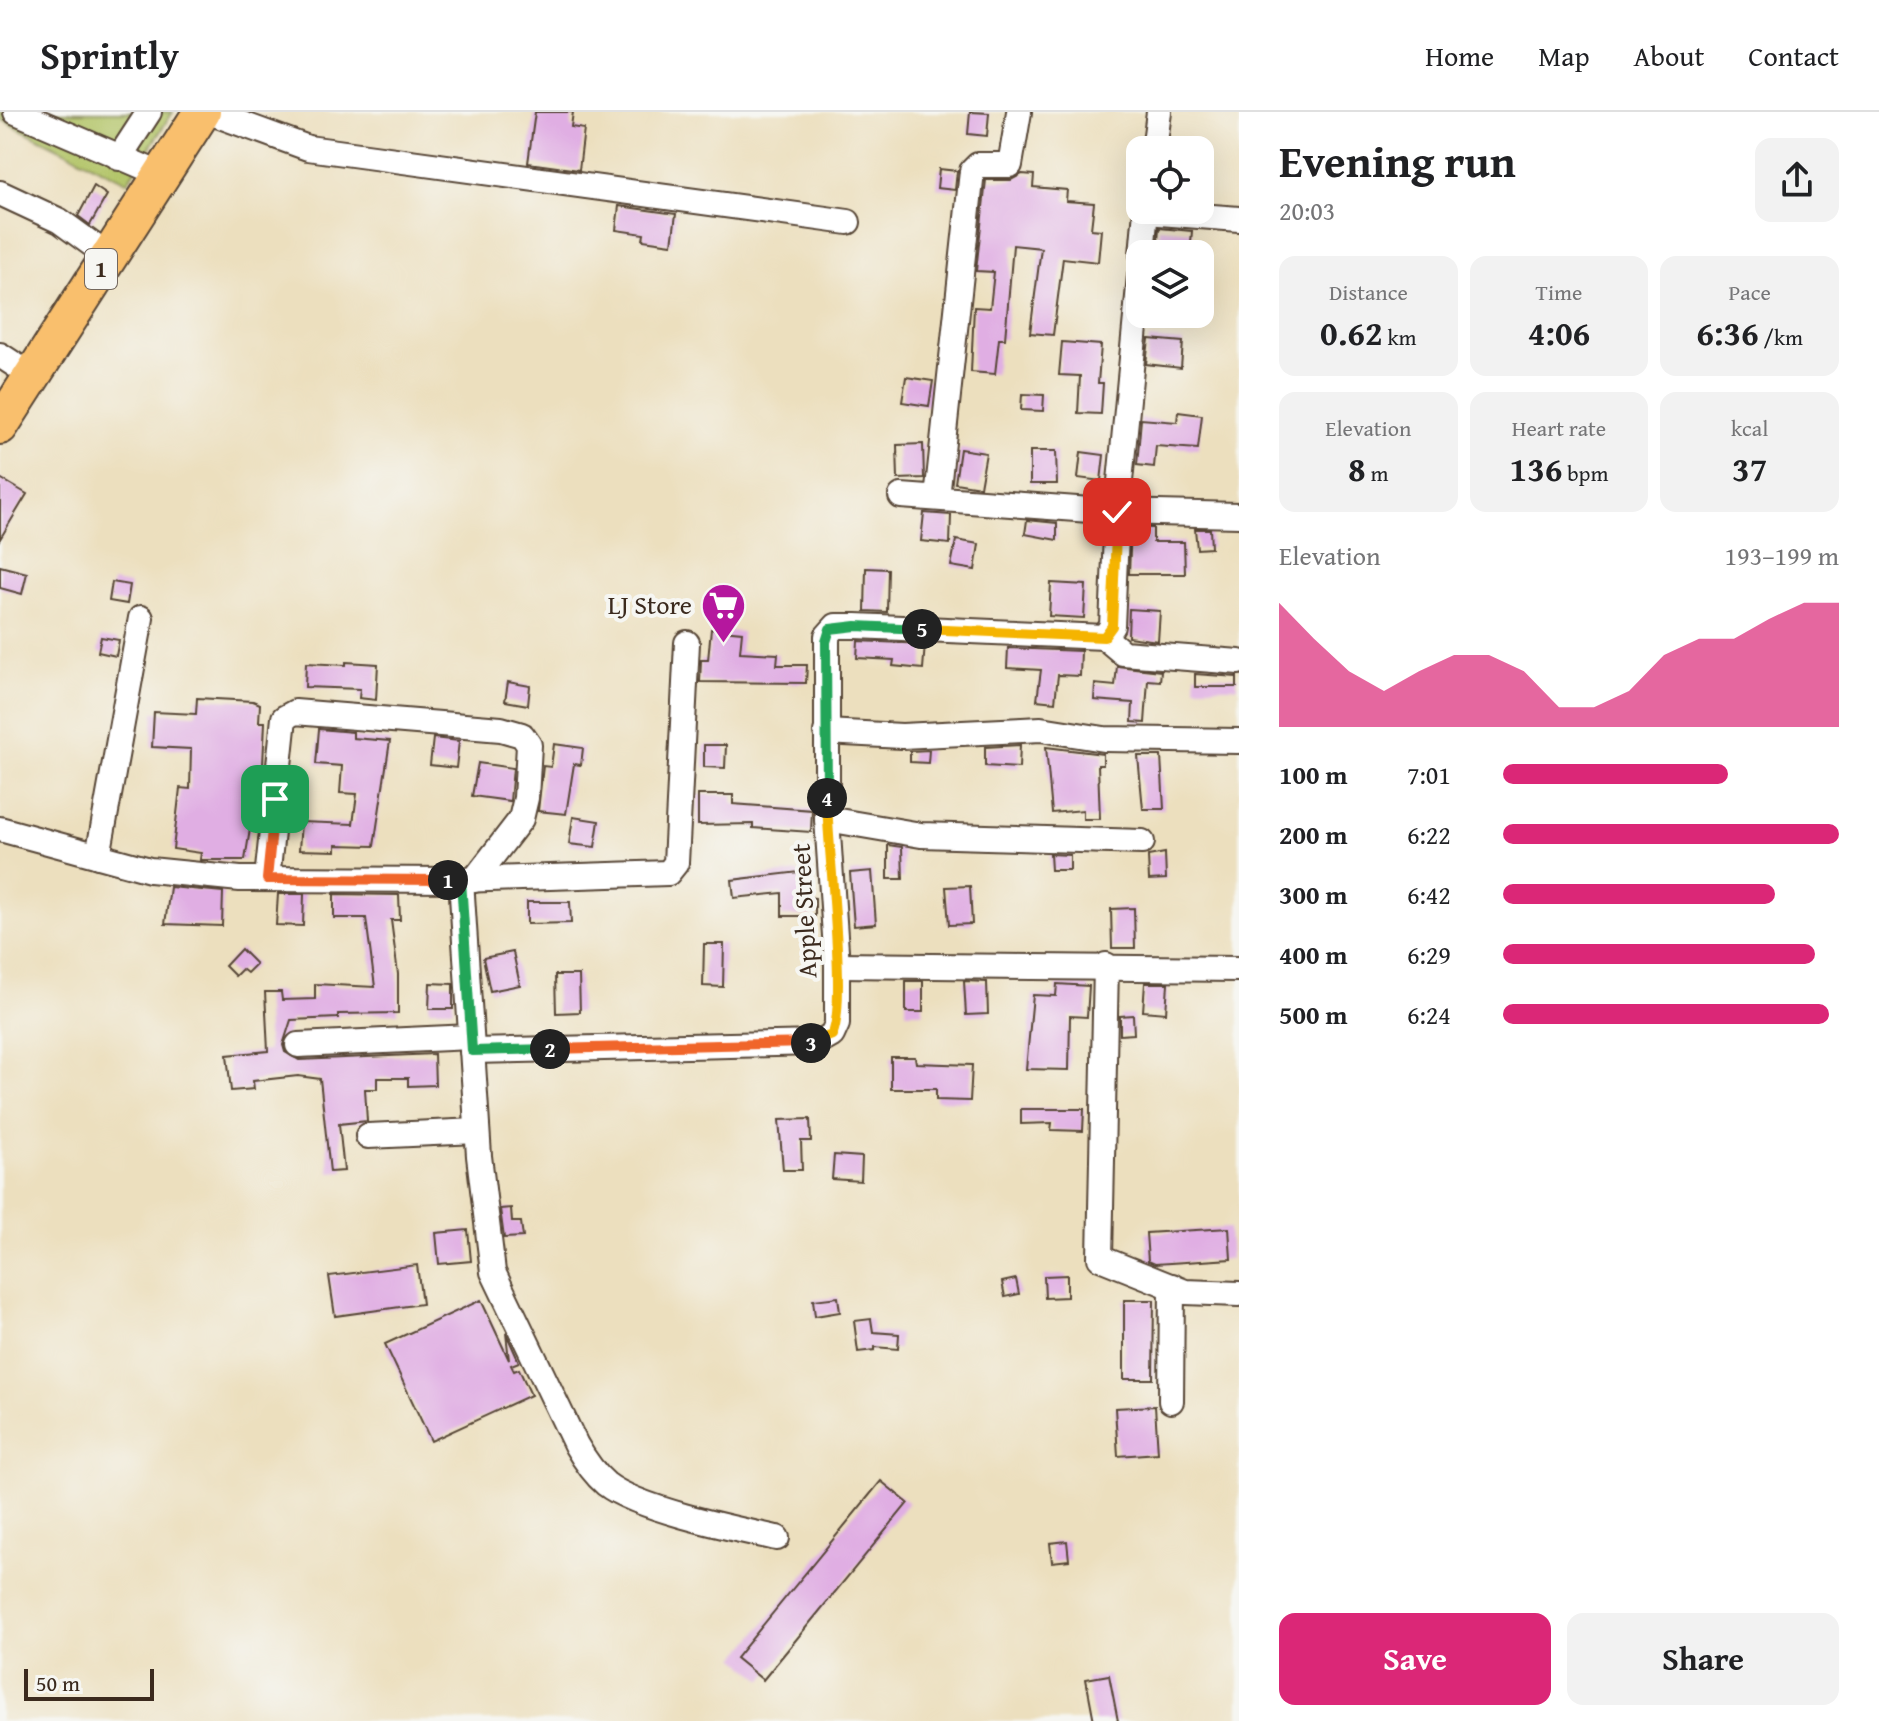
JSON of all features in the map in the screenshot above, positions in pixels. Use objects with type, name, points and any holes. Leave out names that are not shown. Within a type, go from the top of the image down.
[{"type":"highway","name":"1","points":[[0,426],[202,112]]},
{"type":"street","points":[[16,112],[160,174]]},
{"type":"street","points":[[119,158],[149,112]]},
{"type":"street","points":[[209,112],[308,148],[848,222]]},
{"type":"street","points":[[937,498],[972,171],[978,165],[1010,165],[1019,112]]},
{"type":"street","points":[[1156,136],[1159,112]]},
{"type":"street","points":[[0,193],[60,221],[108,256]]},
{"type":"street","points":[[1214,217],[1239,219]]},
{"type":"street","points":[[1135,328],[1117,512],[1112,626],[1104,637],[1123,653],[1239,662]]},
{"type":"street","points":[[0,355],[32,376]]},
{"type":"street","points":[[901,496],[1117,512],[1239,515]]},
{"type":"street","points":[[98,856],[141,618]]},
{"type":"street","name":"Apple Street","points":[[472,1044],[818,1043],[835,1030],[837,965],[827,819],[826,642],[830,629],[836,626],[1104,637]]},
{"type":"street","points":[[0,829],[176,875],[267,879],[468,880],[653,876],[672,869],[678,849],[687,643]]},
{"type":"street","points":[[267,879],[284,718],[295,712],[501,729],[522,735],[529,745],[526,798],[521,819],[468,880],[477,1131],[493,1272],[589,1468],[608,1486],[655,1506],[777,1538]]},
{"type":"street","points":[[826,732],[933,735],[1041,729],[1104,739],[1239,741]]},
{"type":"street","points":[[827,819],[921,835],[1142,842]]},
{"type":"street","points":[[837,965],[1106,965],[1239,969]]},
{"type":"street","points":[[1106,965],[1100,1258],[1185,1292],[1239,1294]]},
{"type":"street","points":[[298,1045],[472,1044]]},
{"type":"street","points":[[368,1136],[477,1131]]},
{"type":"street","points":[[1171,1401],[1172,1286]]},
{"type":"green space","points":[[0,112],[173,112],[127,182],[0,119]]},
{"type":"building","points":[[535,112],[573,112],[571,127],[584,129],[579,170],[528,163]]},
{"type":"building","points":[[970,112],[989,113],[987,136],[968,134]]},
{"type":"building","points":[[939,169],[957,171],[955,190],[937,188]]},
{"type":"building","points":[[1022,174],[1034,175],[1033,187],[1067,190],[1066,201],[1094,203],[1091,229],[1101,230],[1098,262],[1063,258],[1053,335],[1030,333],[1041,248],[1013,245],[1005,339],[999,339],[995,374],[971,372],[974,307],[990,308],[994,272],[976,271],[986,180],[1011,180]]},
{"type":"building","points":[[94,186],[107,195],[90,225],[78,216]]},
{"type":"building","points":[[619,206],[676,214],[672,244],[643,240],[644,234],[616,230]]},
{"type":"building","points":[[1159,228],[1192,231],[1191,240],[1158,240]]},
{"type":"building","points":[[1149,339],[1183,342],[1181,368],[1146,364]]},
{"type":"building","points":[[1062,342],[1101,345],[1098,383],[1103,383],[1101,414],[1078,413],[1080,376],[1059,375]]},
{"type":"building","points":[[906,377],[933,381],[929,406],[902,402]]},
{"type":"building","points":[[1022,394],[1044,395],[1043,411],[1021,410]]},
{"type":"building","points":[[1178,412],[1202,415],[1198,449],[1156,446],[1154,467],[1137,465],[1141,419],[1177,422]]},
{"type":"building","points":[[923,444],[924,478],[898,479],[897,445]]},
{"type":"building","points":[[960,449],[986,453],[980,487],[955,483]]},
{"type":"building","points":[[1030,451],[1056,451],[1057,484],[1030,484]]},
{"type":"building","points":[[1081,452],[1104,455],[1101,481],[1078,478]]},
{"type":"building","points":[[0,478],[27,494],[0,539]]},
{"type":"building","points":[[924,513],[951,515],[950,544],[921,541]]},
{"type":"building","points":[[1027,520],[1057,523],[1057,540],[1025,534]]},
{"type":"building","points":[[1131,527],[1153,528],[1153,542],[1184,542],[1185,574],[1129,574]]},
{"type":"building","points":[[1195,529],[1210,529],[1211,548],[1197,549]]},
{"type":"building","points":[[956,540],[979,544],[975,570],[951,566]]},
{"type":"building","points":[[0,566],[27,573],[22,594],[0,588]]},
{"type":"building","points":[[866,568],[888,569],[887,612],[865,611]]},
{"type":"building","points":[[112,582],[130,585],[127,604],[109,601]]},
{"type":"building","points":[[1051,583],[1086,585],[1084,618],[1049,616]]},
{"type":"building","points":[[1129,609],[1160,611],[1158,641],[1128,637]]},
{"type":"building","points":[[711,629],[742,632],[740,652],[778,654],[777,665],[807,665],[806,683],[700,682],[701,660],[708,660]]},
{"type":"building","points":[[101,637],[119,640],[116,656],[98,652]]},
{"type":"building","points":[[858,641],[925,644],[923,669],[893,666],[894,660],[857,658]]},
{"type":"building","points":[[1008,648],[1081,651],[1080,676],[1058,675],[1055,702],[1037,700],[1041,670],[1007,668]]},
{"type":"building","points":[[346,662],[378,664],[376,700],[359,698],[360,689],[305,687],[306,663],[346,665]]},
{"type":"building","points":[[1117,666],[1161,671],[1160,681],[1148,680],[1145,723],[1132,722],[1133,703],[1094,700],[1095,684],[1115,686]]},
{"type":"building","points":[[1195,674],[1237,677],[1237,687],[1195,687]]},
{"type":"building","points":[[508,682],[530,686],[528,705],[505,701]]},
{"type":"building","points":[[197,698],[260,704],[259,722],[265,722],[262,786],[257,786],[245,860],[200,860],[201,853],[173,849],[180,788],[190,789],[191,749],[152,747],[154,712],[196,714]]},
{"type":"building","points":[[319,729],[353,732],[353,738],[390,741],[374,846],[336,845],[336,851],[299,850],[301,822],[353,824],[357,794],[340,793],[342,766],[316,764]]},
{"type":"building","points":[[433,738],[459,741],[456,768],[430,765]]},
{"type":"building","points":[[554,744],[583,748],[581,765],[574,764],[566,814],[538,811],[543,766],[551,767]]},
{"type":"building","points":[[704,745],[726,745],[725,768],[704,767]]},
{"type":"building","points":[[1020,745],[1019,768],[985,766],[985,747]]},
{"type":"building","points":[[1046,747],[1103,754],[1103,765],[1098,765],[1100,819],[1083,819],[1083,810],[1052,813]]},
{"type":"building","points":[[929,750],[928,763],[910,762],[910,751]]},
{"type":"building","points":[[1138,756],[1161,756],[1164,809],[1143,809]]},
{"type":"building","points":[[478,763],[513,768],[510,801],[472,796]]},
{"type":"building","points":[[698,795],[733,795],[733,804],[812,810],[811,832],[753,828],[753,824],[698,825]]},
{"type":"building","points":[[573,817],[599,821],[595,847],[569,844]]},
{"type":"building","points":[[888,845],[902,847],[903,879],[888,879]]},
{"type":"building","points":[[1165,853],[1166,879],[1149,880],[1148,856]]},
{"type":"building","points":[[1050,854],[1070,855],[1070,870],[1051,870]]},
{"type":"building","points":[[872,871],[876,924],[854,926],[850,873]]},
{"type":"building","points":[[799,872],[804,897],[815,898],[815,916],[782,916],[782,893],[734,898],[732,880]]},
{"type":"building","points":[[970,886],[972,924],[949,925],[946,887]]},
{"type":"building","points":[[170,887],[223,892],[222,926],[165,924]]},
{"type":"building","points":[[278,894],[304,894],[303,926],[276,925]]},
{"type":"building","points":[[334,894],[399,895],[400,920],[391,920],[398,974],[398,1013],[338,1014],[338,1018],[291,1020],[283,1045],[285,1052],[299,1060],[434,1054],[435,1085],[408,1086],[408,1078],[377,1078],[377,1089],[365,1089],[367,1121],[339,1124],[344,1171],[330,1172],[320,1079],[298,1076],[253,1081],[254,1089],[231,1091],[227,1055],[268,1051],[265,992],[281,992],[282,1000],[315,999],[315,984],[375,987],[366,918],[334,918]]},
{"type":"building","points":[[527,902],[570,902],[571,923],[527,924]]},
{"type":"building","points":[[1134,908],[1135,948],[1112,948],[1111,909]]},
{"type":"building","points":[[704,944],[724,944],[723,987],[703,986]]},
{"type":"building","points":[[241,949],[256,964],[247,973],[242,969],[235,976],[225,966]]},
{"type":"building","points":[[513,952],[520,985],[490,991],[483,958]]},
{"type":"building","points":[[555,975],[579,975],[580,1012],[556,1013]]},
{"type":"building","points":[[906,981],[923,981],[923,1012],[906,1012]]},
{"type":"building","points":[[964,981],[987,982],[988,1014],[966,1015]]},
{"type":"building","points":[[430,983],[453,984],[453,1009],[429,1009]]},
{"type":"building","points":[[1145,983],[1168,983],[1166,1013],[1143,1011]]},
{"type":"building","points":[[1057,984],[1089,986],[1087,1017],[1070,1016],[1069,1070],[1026,1069],[1033,995],[1056,996]]},
{"type":"building","points":[[1133,1015],[1134,1034],[1120,1035],[1120,1016]]},
{"type":"building","points":[[891,1057],[915,1057],[916,1063],[972,1065],[970,1101],[936,1100],[936,1089],[891,1089]]},
{"type":"building","points":[[1021,1109],[1084,1109],[1083,1131],[1051,1130],[1052,1123],[1021,1124]]},
{"type":"building","points":[[810,1119],[811,1141],[801,1141],[802,1170],[783,1170],[779,1120]]},
{"type":"building","points":[[834,1155],[862,1157],[861,1181],[832,1179]]},
{"type":"building","points":[[511,1208],[512,1222],[521,1222],[523,1237],[504,1238],[500,1209]]},
{"type":"building","points":[[1229,1228],[1231,1259],[1155,1264],[1148,1261],[1146,1233]]},
{"type":"building","points":[[468,1230],[471,1261],[439,1264],[436,1233]]},
{"type":"building","points":[[417,1265],[422,1304],[335,1316],[329,1276]]},
{"type":"building","points":[[1067,1275],[1067,1297],[1045,1298],[1044,1276]]},
{"type":"building","points":[[1016,1279],[1019,1294],[1005,1297],[1002,1282]]},
{"type":"building","points":[[838,1297],[840,1312],[815,1316],[813,1300]]},
{"type":"building","points":[[481,1300],[509,1360],[506,1333],[519,1362],[511,1365],[514,1371],[519,1369],[531,1395],[431,1441],[385,1344]]},
{"type":"building","points":[[1124,1300],[1154,1300],[1153,1379],[1124,1379]]},
{"type":"building","points":[[871,1319],[873,1332],[899,1334],[898,1349],[875,1347],[875,1350],[858,1352],[854,1321]]},
{"type":"building","points":[[1155,1406],[1158,1453],[1118,1456],[1115,1408]]},
{"type":"building","points":[[881,1481],[908,1503],[763,1680],[736,1658]]},
{"type":"building","points":[[1067,1541],[1069,1560],[1052,1562],[1050,1543]]},
{"type":"building","points":[[1109,1675],[1118,1721],[1094,1721],[1086,1679]]},
{"type":"place","name":"LJ Store","points":[[723,644]]},
{"type":"route","points":[[275,799],[267,879],[461,880],[472,1051],[818,1043],[832,1035],[837,1024],[837,965],[827,819],[826,642],[830,629],[856,626],[1104,637],[1112,626],[1117,512]]}]
